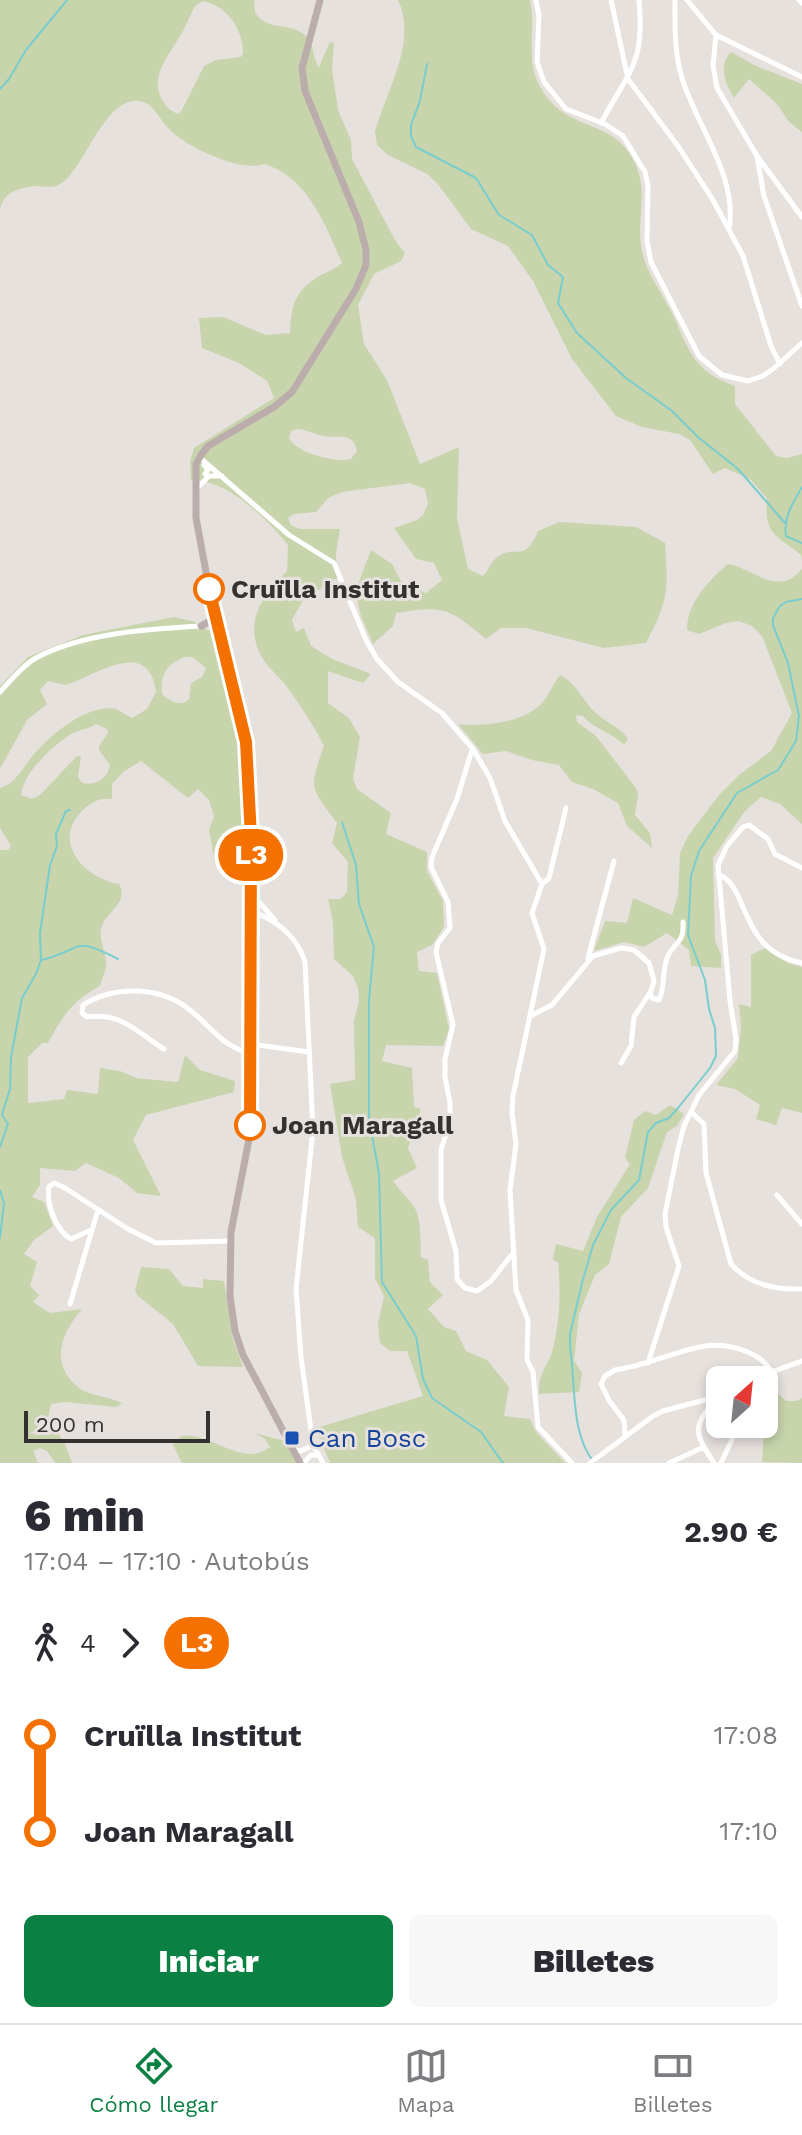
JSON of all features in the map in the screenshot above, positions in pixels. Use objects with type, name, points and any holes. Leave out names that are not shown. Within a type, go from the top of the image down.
[{"type":"street","points":[[319,1455],[311,1455],[302,1463],[294,1450],[243,1355],[235,1331],[230,1296],[230,1241],[249,1149],[251,904],[246,742],[214,615],[196,518],[196,489],[208,446],[274,407],[292,392],[356,289],[366,265],[366,250],[359,222],[305,91],[302,68],[320,0]]},
{"type":"street","points":[[536,0],[539,16],[536,53],[544,82],[566,109],[615,129],[626,140],[645,172],[648,186],[647,241],[651,262],[699,356],[714,370],[743,381],[763,376],[802,343]]},
{"type":"street","points":[[611,0],[628,79],[697,173],[729,230],[745,262],[771,346],[780,364]]},
{"type":"street","points":[[601,123],[628,79],[640,46],[640,0]]},
{"type":"street","points":[[675,0],[680,70],[725,183],[731,216],[729,230]]},
{"type":"street","points":[[687,0],[716,35],[802,77]]},
{"type":"street","points":[[716,35],[715,83],[757,156],[802,217]]},
{"type":"street","points":[[757,156],[764,196],[802,306]]},
{"type":"street","points":[[202,468],[214,468],[289,535],[334,563],[377,659],[398,682],[442,713],[473,749],[490,778],[505,821],[542,884]]},
{"type":"street","points":[[202,468],[223,476]]},
{"type":"street","points":[[196,489],[202,468]]},
{"type":"street","points":[[201,626],[214,615]]},
{"type":"street","points":[[0,692],[35,659],[81,642],[132,632],[201,626],[217,629]]},
{"type":"street","points":[[473,749],[457,799],[432,857],[431,867],[448,902],[450,928],[438,943],[436,952],[453,1025],[445,1059],[450,1121],[441,1150],[441,1200],[456,1251],[457,1279],[465,1288],[472,1291],[482,1289],[513,1252]]},
{"type":"street","points":[[566,808],[549,878],[542,884],[532,913],[544,949],[513,1096],[516,1144],[510,1190],[516,1290],[528,1320],[527,1360],[533,1372],[538,1427],[572,1463]]},
{"type":"street","points":[[648,1363],[679,1269],[665,1214],[678,1149],[699,1095],[735,1051],[718,874],[720,857],[743,827],[749,825],[768,839],[775,854],[802,868]]},
{"type":"street","points":[[587,962],[614,861]]},
{"type":"street","points":[[718,874],[730,880],[755,934],[783,957],[802,963]]},
{"type":"street","points":[[251,904],[265,909],[279,924],[301,948],[305,962],[313,1130],[296,1289],[313,1445],[323,1463]]},
{"type":"street","points":[[251,904],[269,921],[279,924]]},
{"type":"street","points":[[251,930],[255,925],[269,921]]},
{"type":"street","points":[[650,992],[652,998],[659,1000],[664,990],[666,961],[684,935],[683,922]]},
{"type":"street","points":[[531,1015],[552,1005],[593,956],[621,948],[634,950],[649,963],[653,971],[650,992],[634,1017],[631,1046],[621,1063]]},
{"type":"street","points":[[164,1049],[117,1017],[87,1017],[82,1013],[83,1005],[118,992],[155,994],[188,1008],[215,1036],[232,1048],[251,1055]]},
{"type":"street","points":[[251,1044],[309,1052]]},
{"type":"street","points":[[691,1112],[704,1124],[706,1173],[731,1264],[739,1274],[768,1287],[802,1289]]},
{"type":"street","points":[[91,1230],[71,1239],[65,1236],[48,1197],[49,1187],[54,1183],[156,1243],[230,1241]]},
{"type":"street","points":[[777,1195],[802,1224]]},
{"type":"street","points":[[70,1304],[98,1210]]},
{"type":"street","points":[[625,1437],[624,1420],[601,1384],[605,1376],[615,1370],[712,1346],[754,1354],[767,1366]]},
{"type":"street","points":[[778,1370],[802,1361]]},
{"type":"street","points":[[590,1463],[663,1411],[706,1400]]},
{"type":"street","points":[[706,1412],[697,1428],[697,1436],[714,1463]]},
{"type":"street","points":[[721,1463],[733,1438]]},
{"type":"street","points":[[294,1450],[301,1451],[313,1445]]},
{"type":"street","points":[[669,1463],[704,1447]]},
{"type":"green space","points":[[0,0],[254,0],[255,13],[266,23],[296,30],[306,37],[319,67],[330,42],[334,43],[332,69],[338,110],[351,140],[352,159],[405,253],[401,261],[374,274],[358,305],[364,344],[387,380],[420,464],[459,447],[457,518],[468,569],[483,576],[501,554],[523,551],[533,542],[538,531],[559,522],[636,527],[665,543],[667,572],[663,605],[646,643],[604,648],[526,628],[501,628],[486,639],[454,615],[425,609],[396,613],[393,626],[373,644],[355,592],[371,550],[392,564],[403,585],[426,593],[442,580],[434,563],[416,559],[394,528],[423,515],[428,504],[425,489],[410,483],[342,492],[328,498],[316,512],[294,514],[288,518],[291,525],[300,529],[340,529],[336,553],[337,578],[303,600],[292,620],[296,632],[304,628],[311,646],[332,659],[371,674],[363,683],[328,671],[328,703],[349,718],[360,737],[353,779],[357,789],[391,813],[386,834],[427,852],[427,871],[443,901],[444,927],[432,945],[417,952],[419,971],[437,973],[449,1029],[443,1046],[386,1045],[382,1061],[412,1068],[414,1107],[421,1109],[408,1148],[417,1168],[393,1181],[416,1210],[421,1257],[428,1260],[430,1282],[443,1295],[428,1309],[444,1327],[456,1331],[466,1351],[487,1360],[509,1387],[504,1416],[530,1419],[536,1432],[565,1463],[330,1463],[316,1428],[423,1396],[407,1351],[390,1351],[380,1343],[378,1324],[384,1296],[375,1278],[375,1238],[358,1227],[356,1199],[342,1157],[330,1084],[355,1080],[354,1021],[359,1001],[353,976],[334,959],[333,922],[328,899],[341,899],[347,892],[348,862],[332,843],[337,823],[315,788],[314,780],[324,746],[292,694],[263,659],[254,634],[263,600],[287,571],[288,545],[269,523],[232,493],[205,481],[191,480],[190,461],[194,448],[274,398],[267,381],[239,363],[202,348],[199,318],[223,317],[266,335],[290,333],[292,310],[301,291],[342,263],[329,234],[313,204],[292,179],[264,164],[242,165],[201,150],[177,136],[152,108],[139,101],[128,102],[108,117],[77,166],[62,183],[54,187],[14,191],[5,198],[0,209]],"holes":[[[203,1],[219,8],[232,20],[240,35],[243,53],[241,57],[216,60],[204,66],[178,114],[167,107],[159,93],[159,74],[195,6]],[[298,429],[349,438],[357,451],[351,459],[344,460],[307,452],[289,438],[291,431]]]},
{"type":"green space","points":[[398,0],[530,0],[533,69],[546,96],[571,117],[612,136],[624,146],[634,161],[641,184],[640,239],[644,259],[690,352],[707,371],[735,386],[735,404],[776,456],[787,458],[802,454],[802,560],[801,555],[773,532],[767,520],[767,498],[750,479],[725,468],[713,474],[690,440],[679,434],[642,427],[616,416],[572,359],[533,281],[508,246],[471,229],[427,174],[388,155],[377,145],[375,132],[402,49],[403,16]]},
{"type":"green space","points":[[731,52],[756,66],[802,84],[802,132],[749,79],[734,98],[724,68]]},
{"type":"green space","points":[[728,564],[775,581],[793,577],[802,569],[802,824],[780,804],[761,797],[745,811],[713,858],[715,940],[721,955],[721,968],[691,966],[689,950],[667,933],[644,947],[624,942],[594,951],[605,921],[627,923],[633,898],[672,915],[678,895],[680,853],[688,836],[719,795],[771,751],[792,713],[762,636],[752,626],[739,621],[699,634],[687,630],[695,602],[706,585]]},
{"type":"green space","points":[[174,617],[195,622],[211,632],[239,735],[244,784],[246,879],[239,884],[215,863],[209,830],[214,816],[209,800],[198,789],[188,798],[141,761],[123,772],[112,784],[112,799],[97,801],[84,809],[74,821],[70,833],[75,856],[94,874],[119,884],[121,897],[101,929],[106,964],[100,986],[75,1003],[48,1043],[42,1043],[28,1057],[28,1103],[64,1099],[67,1090],[98,1094],[100,1068],[120,1071],[136,1078],[178,1082],[185,1055],[200,1070],[235,1081],[234,1092],[146,1115],[133,1140],[161,1196],[137,1193],[119,1178],[86,1163],[75,1171],[40,1168],[40,1185],[32,1197],[44,1202],[53,1226],[34,1240],[24,1254],[37,1262],[30,1286],[39,1295],[33,1302],[50,1313],[82,1309],[64,1338],[61,1358],[64,1368],[79,1388],[122,1403],[116,1407],[66,1402],[51,1404],[48,1418],[65,1444],[72,1463],[55,1463],[47,1451],[40,1448],[33,1451],[38,1463],[0,1463],[0,850],[8,850],[11,846],[0,828],[0,788],[14,780],[38,750],[68,724],[92,711],[104,709],[116,709],[132,718],[147,709],[156,692],[151,675],[143,666],[132,663],[106,668],[66,685],[48,681],[40,690],[47,704],[27,720],[0,769],[0,686],[28,657],[83,635]],"holes":[[[184,657],[192,657],[206,668],[202,677],[191,683],[189,699],[179,703],[162,694],[162,681],[169,667]],[[96,724],[107,729],[108,733],[99,746],[110,765],[104,778],[82,783],[78,777],[81,756],[77,756],[40,795],[32,799],[21,795],[27,777],[48,753],[71,734]]]},
{"type":"green space","points":[[560,675],[571,683],[597,714],[628,739],[624,745],[583,716],[576,715],[577,722],[596,736],[636,788],[635,815],[650,833],[652,848],[627,826],[618,803],[572,782],[559,765],[506,751],[483,754],[458,724],[491,724],[525,715],[543,702]]},
{"type":"green space","points":[[765,948],[788,963],[802,967],[802,1113],[782,1108],[776,1125],[756,1119],[760,1105],[735,1089],[716,1085],[738,1058],[741,1026],[739,1004],[751,1007],[751,955]]},
{"type":"green space","points":[[670,1105],[684,1114],[677,1126],[667,1132],[648,1188],[621,1217],[609,1264],[595,1275],[579,1314],[574,1361],[582,1373],[579,1392],[539,1394],[540,1381],[555,1341],[558,1318],[558,1262],[553,1260],[556,1244],[583,1251],[597,1217],[630,1164],[625,1158],[634,1120],[645,1111],[656,1115]]},
{"type":"green space","points":[[141,1267],[169,1269],[183,1286],[203,1288],[203,1279],[224,1281],[233,1338],[243,1367],[198,1366],[173,1324],[135,1291]]},
{"type":"green space","points":[[778,1394],[786,1401],[802,1398],[802,1463],[762,1462],[764,1438],[778,1438]]},
{"type":"green space","points":[[254,1433],[285,1441],[296,1463],[182,1463],[173,1445],[181,1436],[188,1436],[247,1454],[263,1452],[270,1447],[265,1439]]},
{"type":"waterway","points":[[0,89],[26,50],[67,0]]},
{"type":"waterway","points":[[427,64],[420,101],[411,125],[411,136],[416,147],[476,178],[499,215],[532,235],[548,265],[563,277],[558,303],[577,333],[626,378],[672,411],[738,469],[785,523]]},
{"type":"waterway","points":[[802,487],[790,510],[785,529],[786,536],[802,543]]},
{"type":"waterway","points":[[595,1463],[581,1439],[570,1347],[582,1283],[593,1245],[611,1210],[639,1180],[648,1132],[678,1108],[716,1056],[715,1028],[705,980],[688,935],[691,876],[699,851],[737,793],[778,770],[796,741],[799,716],[788,663],[773,618],[786,602],[802,599]]},
{"type":"waterway","points":[[0,1147],[8,1124],[2,1115],[10,1089],[11,1057],[22,998],[41,960],[40,933],[50,865],[57,846],[56,834],[66,811],[70,810]]},
{"type":"waterway","points":[[342,822],[356,865],[359,904],[374,947],[369,999],[369,1119],[379,1174],[382,1282],[416,1336],[423,1379],[432,1398],[481,1432],[503,1463]]},
{"type":"waterway","points":[[42,960],[78,946],[92,947],[118,959]]},
{"type":"waterway","points":[[0,1190],[4,1203],[0,1238]]},
{"type":"bus line","name":"L3","points":[[209,589],[246,742],[251,837],[250,1125]]},
{"type":"place","name":"Cruïlla Institut","points":[[209,589]]},
{"type":"place","name":"Joan Maragall","points":[[250,1125]]},
{"type":"place","name":"Can Bosc","points":[[292,1438]]}]
